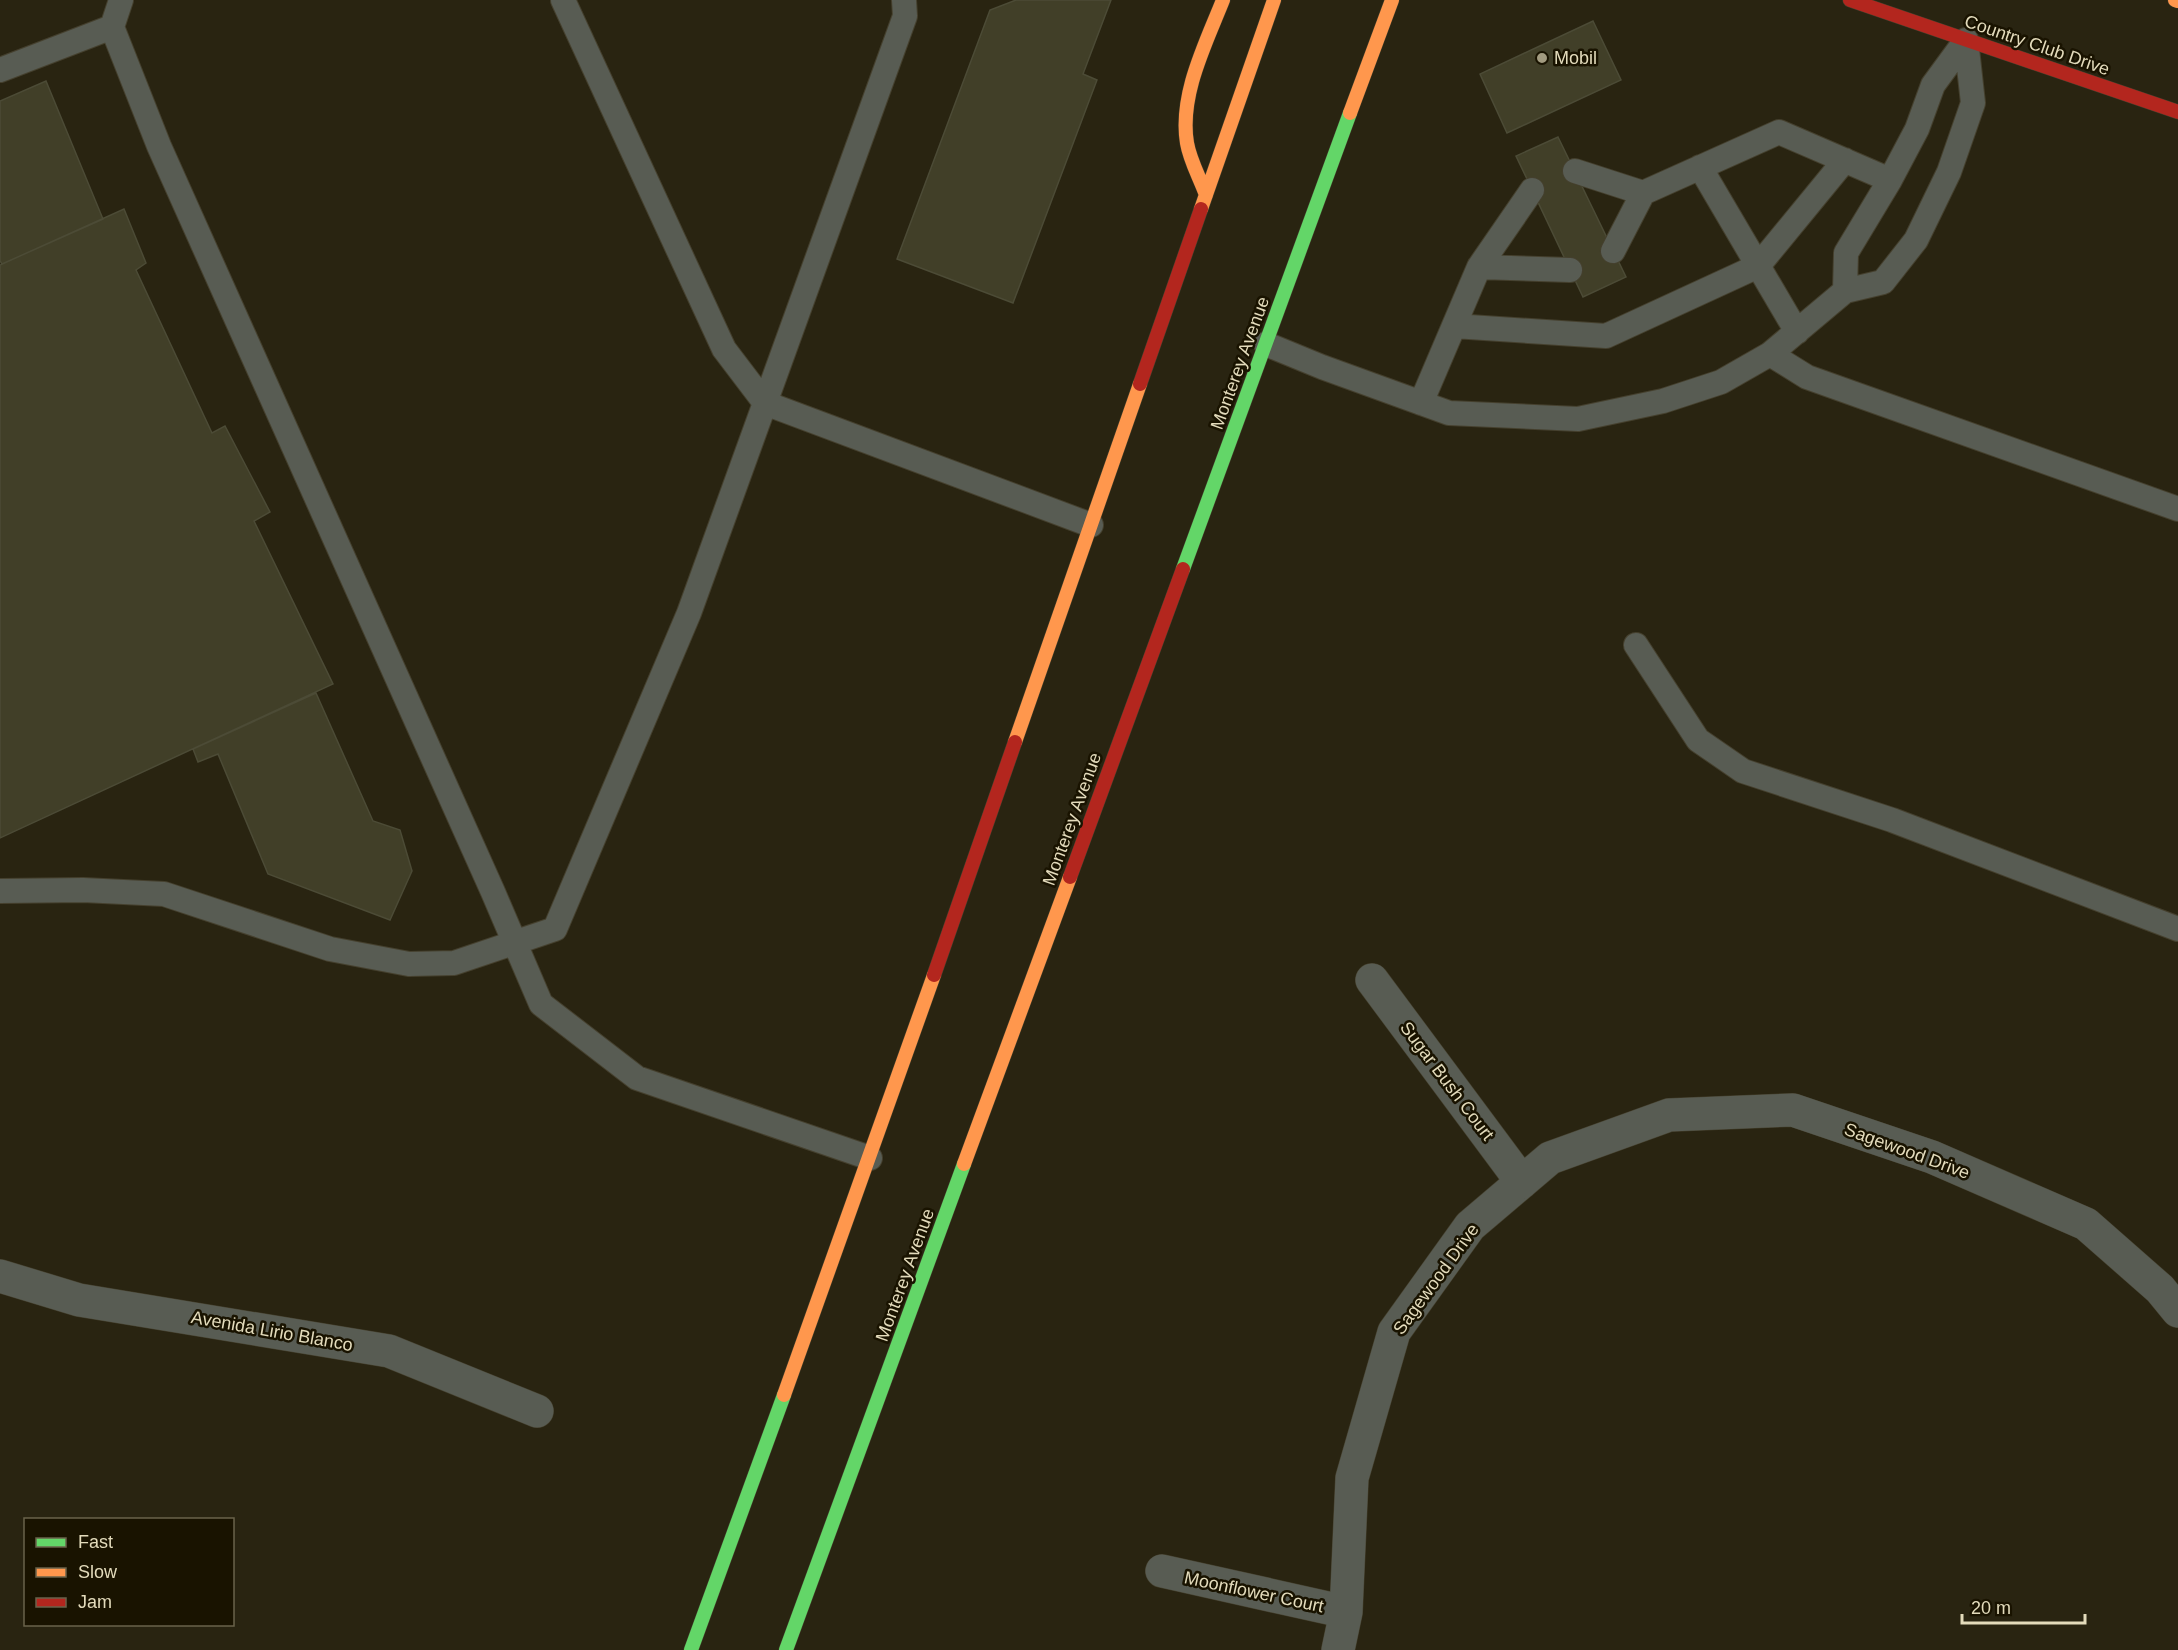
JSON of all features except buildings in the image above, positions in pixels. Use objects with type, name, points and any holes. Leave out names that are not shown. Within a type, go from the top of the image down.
[{"type":"main road","points":[[1206,195],[1187,143],[1185,122],[1189,98],[1223,0]]},
{"type":"main road","points":[[691,1650],[870,1158],[1274,0]]},
{"type":"main road","name":"Monterey Avenue","points":[[786,1650],[1392,0]]},
{"type":"main road","name":"Country Club Drive","points":[[1850,0],[2178,112]]},
{"type":"street","name":"Sugar Bush Court","points":[[1372,980],[1522,1182]]},
{"type":"street","name":"Sagewood Drive","points":[[1338,1650],[1346,1612],[1352,1478],[1394,1332],[1470,1226],[1550,1158],[1669,1114],[1793,1110],[1932,1157],[2086,1224],[2160,1289],[2178,1311]]},
{"type":"street","name":"Avenida Lirio Blanco","points":[[0,1276],[79,1300],[389,1351],[537,1411]]},
{"type":"street","name":"Moonflower Court","points":[[1162,1571],[1346,1612]]},
{"type":"lane","points":[[121,0],[112,27],[159,147],[542,1004],[637,1078],[870,1158]]},
{"type":"lane","points":[[563,0],[724,349],[765,403],[1091,525]]},
{"type":"lane","points":[[0,891],[83,890],[164,894],[330,949],[409,964],[454,963],[555,929],[689,613],[905,16],[904,0]]},
{"type":"lane","points":[[0,70],[112,27]]},
{"type":"lane","points":[[1266,344],[1322,367],[1449,412],[1578,419],[1663,401],[1713,385],[1770,354],[1845,291],[1883,282],[1916,240],[1949,172],[1972,102],[1966,40]]},
{"type":"lane","points":[[1845,291],[1846,253],[1890,180],[1917,129],[1933,85],[1966,40]]},
{"type":"lane","points":[[1612,251],[1643,193],[1779,132],[1890,180]]},
{"type":"lane","points":[[1454,326],[1606,336],[1758,266],[1845,160]]},
{"type":"lane","points":[[1700,167],[1797,332]]},
{"type":"lane","points":[[1575,171],[1643,193]]},
{"type":"lane","points":[[1421,403],[1479,267],[1532,190]]},
{"type":"lane","points":[[1479,267],[1570,270]]},
{"type":"lane","points":[[1770,354],[1807,377],[2178,509]]},
{"type":"lane","points":[[1636,645],[1698,740],[1743,771],[1892,820],[2178,929]]},
{"type":"traffic: fast","points":[[1183,569],[1350,113]]},
{"type":"traffic: fast","points":[[786,1650],[964,1164]]},
{"type":"traffic: fast","points":[[691,1650],[784,1395]]},
{"type":"traffic: slow","points":[[1206,195],[1188,150],[1187,106],[1190,88],[1202,51],[1223,0]]},
{"type":"traffic: slow","points":[[1201,209],[1274,0]]},
{"type":"traffic: slow","points":[[1350,113],[1392,0]]},
{"type":"traffic: slow","points":[[1015,742],[1140,384]]},
{"type":"traffic: slow","points":[[964,1164],[1070,877]]},
{"type":"traffic: slow","points":[[784,1395],[934,975]]},
{"type":"traffic: jam","points":[[1850,0],[2178,112]]},
{"type":"traffic: jam","points":[[1140,384],[1201,209]]},
{"type":"traffic: jam","points":[[1070,877],[1183,569]]},
{"type":"traffic: jam","points":[[934,975],[1015,742]]},
{"type":"place","name":"Mobil","points":[[1542,58]]}]
